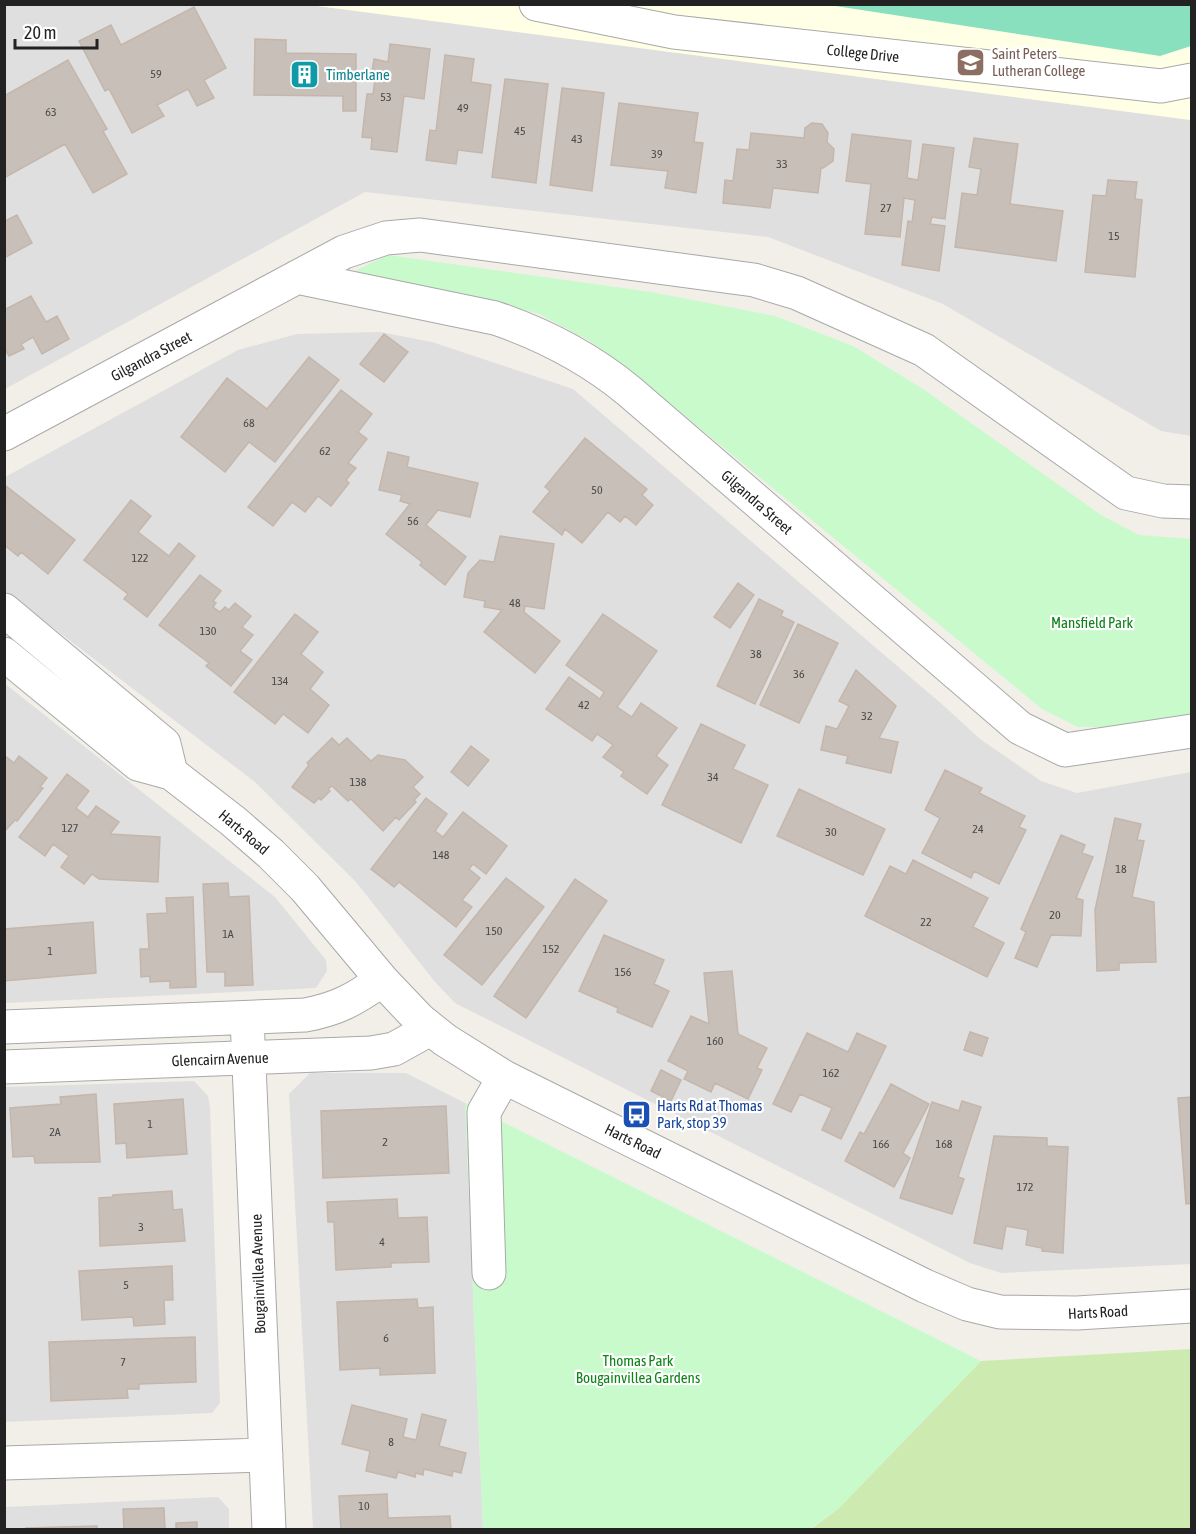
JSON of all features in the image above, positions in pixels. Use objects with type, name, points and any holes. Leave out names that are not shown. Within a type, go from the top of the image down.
[{"type":"street","name":"College Drive","points":[[536,4],[674,32],[1161,86],[1191,80]]},
{"type":"street","name":"Gilgandra Street","points":[[4,434],[363,245],[396,236],[420,235],[754,280],[797,293],[924,350],[1126,493],[1163,501],[1191,502]]},
{"type":"street","name":"Gilgandra Street","points":[[297,278],[495,318],[519,326],[604,371],[1020,728],[1065,750],[1191,731]]},
{"type":"street","points":[[4,610],[164,744],[171,773]]},
{"type":"street","name":"Harts Road","points":[[4,654],[138,764],[171,773],[272,854],[316,901],[382,980],[430,1029],[504,1077],[925,1286],[967,1304],[1000,1312],[1038,1314],[1191,1306]]},
{"type":"street","points":[[4,1028],[305,1015],[352,1001],[382,980]]},
{"type":"street","name":"Bougainvillea Avenue","points":[[247,1018],[269,1530]]},
{"type":"street","name":"Glencairn Avenue","points":[[4,1067],[383,1052],[394,1049],[430,1029]]},
{"type":"street","points":[[489,1273],[484,1112],[504,1077]]},
{"type":"street","points":[[4,1463],[266,1455]]},
{"type":"shaded area","points":[[5,5],[310,5],[1191,120],[1191,436],[1161,431],[943,304],[768,237],[365,192],[5,389]]},
{"type":"shaded area","name":"Saint Peters Lutheran College","points":[[310,5],[1191,5],[1191,120]]},
{"type":"shaded area","points":[[380,332],[432,342],[573,389],[980,739],[1041,781],[1077,793],[1191,772],[1191,1264],[1001,1273],[970,1263],[455,1003],[435,982],[356,882],[255,782],[5,591],[5,477],[238,350],[297,334]]},
{"type":"shaded area","points":[[4,683],[275,897],[326,960],[327,971],[316,988],[5,1003]]},
{"type":"shaded area","points":[[310,1073],[406,1073],[465,1103],[483,1529],[313,1529],[289,1094]]},
{"type":"shaded area","points":[[194,1081],[208,1096],[210,1108],[220,1403],[212,1413],[5,1422],[4,1087]]},
{"type":"shaded area","points":[[218,1497],[229,1509],[229,1529],[5,1530],[5,1507]]},
{"type":"green space","points":[[829,5],[1191,5],[1191,46],[1160,56]]},
{"type":"green space","name":"Mansfield Park","points":[[388,255],[651,292],[775,316],[853,346],[923,389],[1101,515],[1139,535],[1191,539],[1191,716],[1124,727],[1078,727],[1042,709],[658,394],[590,341],[537,313],[420,285],[349,274]]},
{"type":"green space","name":"Thomas Park Bougainvillea Gardens","points":[[465,1103],[981,1361],[838,1509],[810,1529],[483,1529]]},
{"type":"green space","points":[[1191,1349],[1191,1529],[810,1530],[838,1509],[981,1361]]},
{"type":"building","points":[[194,7],[226,68],[204,80],[214,98],[197,106],[188,89],[157,105],[164,116],[132,133],[109,89],[105,91],[79,41],[111,25],[121,45]]},
{"type":"building","name":"Timberlane","points":[[255,39],[286,40],[286,53],[356,54],[356,111],[343,111],[343,96],[254,95]]},
{"type":"building","points":[[390,44],[430,49],[424,99],[404,96],[397,152],[371,149],[372,138],[362,137],[367,94],[373,94],[375,78],[371,78],[374,59],[388,62]]},
{"type":"building","points":[[445,55],[474,59],[471,82],[491,85],[482,153],[458,150],[456,164],[426,160],[430,130],[436,131]]},
{"type":"building","points":[[68,60],[107,129],[103,131],[127,174],[93,193],[65,144],[4,178],[4,96]]},
{"type":"building","points":[[505,79],[548,84],[536,183],[492,177]]},
{"type":"building","points":[[562,88],[604,93],[592,191],[550,185]]},
{"type":"building","points":[[619,103],[698,113],[694,142],[703,143],[696,193],[665,188],[668,171],[611,165]]},
{"type":"building","points":[[812,123],[822,124],[828,133],[827,142],[834,149],[833,161],[821,168],[818,193],[773,188],[770,208],[723,203],[725,180],[733,181],[737,149],[749,150],[751,133],[804,138],[805,128]]},
{"type":"building","points":[[852,134],[911,141],[907,178],[918,180],[923,144],[954,148],[945,219],[932,217],[930,224],[945,226],[939,271],[902,265],[908,221],[912,222],[915,200],[904,198],[900,237],[865,234],[871,184],[846,181]]},
{"type":"building","points":[[974,138],[1018,144],[1010,204],[1063,211],[1056,261],[955,247],[962,193],[977,195],[981,169],[969,167]]},
{"type":"building","points":[[1108,180],[1137,182],[1135,199],[1142,200],[1135,277],[1085,272],[1093,195],[1106,196]]},
{"type":"building","points":[[17,215],[32,243],[4,258],[4,219],[5,221]]},
{"type":"building","points":[[31,296],[46,322],[57,316],[69,339],[42,354],[33,337],[21,344],[24,349],[9,356],[6,351],[4,352],[4,310]]},
{"type":"building","points":[[384,334],[408,352],[384,382],[360,364]]},
{"type":"building","points":[[309,357],[339,380],[275,462],[249,442],[225,472],[181,437],[227,378],[267,409]]},
{"type":"building","points":[[341,390],[372,414],[358,432],[367,439],[348,463],[356,468],[346,480],[349,483],[331,506],[318,496],[305,512],[292,502],[273,526],[248,507]]},
{"type":"building","points":[[585,438],[647,489],[642,495],[653,505],[636,525],[625,516],[620,522],[608,512],[582,543],[565,529],[562,535],[533,512],[550,491],[545,487]]},
{"type":"building","points":[[388,452],[409,457],[407,467],[478,483],[470,517],[438,510],[426,525],[466,557],[445,585],[420,565],[422,562],[386,534],[410,504],[400,501],[402,495],[379,490]]},
{"type":"building","points":[[6,486],[75,540],[48,574],[21,552],[18,556],[4,545]]},
{"type":"building","points":[[131,500],[151,516],[138,532],[169,556],[179,543],[195,556],[147,617],[124,599],[128,594],[84,560]]},
{"type":"building","points":[[500,536],[554,544],[544,609],[525,606],[524,612],[560,641],[535,673],[484,632],[502,610],[484,607],[485,601],[464,597],[468,573],[480,560],[494,562]]},
{"type":"building","points":[[200,575],[221,591],[213,601],[216,603],[213,607],[220,612],[225,607],[229,610],[235,603],[251,616],[242,627],[253,635],[240,651],[252,660],[231,686],[206,666],[209,663],[159,625]]},
{"type":"building","points":[[738,583],[754,595],[730,628],[714,617]]},
{"type":"building","points":[[759,599],[783,611],[781,616],[794,622],[755,704],[717,686]]},
{"type":"building","points":[[295,614],[318,632],[301,654],[323,672],[310,689],[329,705],[308,733],[283,714],[275,724],[234,692]]},
{"type":"building","points":[[603,614],[657,651],[617,707],[632,717],[641,703],[677,728],[656,756],[668,765],[647,794],[621,776],[624,772],[603,757],[613,745],[597,734],[592,741],[546,709],[569,677],[600,699],[604,692],[566,665]]},
{"type":"building","points":[[798,624],[838,643],[799,723],[760,705]]},
{"type":"building","points":[[856,670],[896,706],[879,738],[898,742],[891,773],[846,763],[848,756],[821,750],[826,726],[837,729],[849,706],[839,701]]},
{"type":"building","points":[[701,724],[745,745],[733,769],[768,785],[741,843],[662,805]]},
{"type":"building","points":[[332,738],[339,745],[347,738],[371,761],[378,755],[405,760],[423,777],[413,787],[420,794],[414,800],[416,802],[399,820],[396,817],[383,831],[351,799],[348,801],[332,786],[321,800],[319,798],[314,803],[292,787],[309,765],[307,763]]},
{"type":"building","points":[[471,746],[489,760],[468,786],[451,772]]},
{"type":"building","points":[[4,755],[14,763],[19,756],[47,778],[40,787],[43,788],[17,821],[15,820],[4,832]]},
{"type":"building","points":[[945,770],[982,788],[979,793],[1025,816],[1019,827],[1026,830],[999,884],[974,871],[971,878],[922,853],[940,818],[925,810]]},
{"type":"building","points":[[67,774],[89,791],[76,808],[88,817],[96,806],[119,822],[110,834],[160,837],[158,882],[99,879],[92,874],[84,884],[61,867],[69,856],[53,844],[45,856],[19,837]]},
{"type":"building","points":[[799,789],[885,829],[863,875],[777,836]]},
{"type":"building","points":[[426,798],[447,814],[435,831],[443,837],[463,812],[507,846],[486,874],[473,864],[469,869],[480,878],[462,900],[472,907],[456,927],[399,882],[394,887],[371,869]]},
{"type":"building","points":[[1115,818],[1141,824],[1137,840],[1144,841],[1132,897],[1154,902],[1156,962],[1119,963],[1119,970],[1097,971],[1095,910]]},
{"type":"building","points":[[1061,835],[1085,845],[1082,853],[1093,857],[1076,898],[1083,900],[1081,936],[1051,935],[1037,967],[1015,958],[1026,932],[1021,929]]},
{"type":"building","points":[[913,860],[988,898],[973,927],[1004,943],[987,977],[865,916],[890,866],[906,874]]},
{"type":"building","points":[[506,878],[544,907],[482,985],[444,955]]},
{"type":"building","points":[[575,879],[607,901],[526,1018],[494,996]]},
{"type":"building","points":[[228,883],[229,897],[249,896],[253,985],[225,986],[225,972],[207,972],[203,884]]},
{"type":"building","points":[[193,897],[196,987],[170,988],[170,981],[150,982],[150,976],[141,977],[140,949],[149,949],[147,914],[167,913],[166,898]]},
{"type":"building","points":[[93,922],[96,973],[4,981],[4,929]]},
{"type":"building","points":[[604,935],[664,960],[654,984],[669,991],[652,1027],[617,1012],[618,1008],[579,991]]},
{"type":"building","points":[[732,971],[738,1034],[767,1048],[757,1068],[762,1070],[748,1099],[715,1083],[711,1092],[684,1079],[688,1071],[668,1061],[691,1016],[709,1024],[704,973]]},
{"type":"building","points":[[970,1032],[988,1038],[982,1056],[964,1050]]},
{"type":"building","points":[[807,1033],[848,1052],[857,1033],[886,1046],[841,1139],[822,1130],[832,1108],[800,1094],[791,1112],[773,1104]]},
{"type":"building","points":[[661,1070],[681,1080],[671,1101],[651,1091]]},
{"type":"building","points":[[891,1084],[929,1104],[903,1153],[910,1158],[894,1187],[845,1161],[860,1132],[864,1134]]},
{"type":"building","points":[[96,1094],[100,1162],[35,1163],[34,1156],[13,1157],[10,1108],[61,1104],[60,1097]]},
{"type":"building","points":[[1192,1097],[1192,1203],[1186,1204],[1178,1098]]},
{"type":"building","points":[[183,1099],[187,1154],[127,1158],[126,1143],[116,1144],[114,1104]]},
{"type":"building","points":[[962,1101],[981,1107],[958,1177],[964,1179],[952,1214],[900,1198],[932,1102],[959,1111]]},
{"type":"building","points":[[446,1106],[449,1173],[323,1178],[321,1111]]},
{"type":"building","points":[[994,1136],[1047,1138],[1047,1146],[1068,1147],[1063,1253],[1042,1251],[1042,1248],[1026,1245],[1028,1230],[1006,1226],[1002,1249],[974,1243]]},
{"type":"building","points":[[172,1191],[173,1210],[182,1209],[185,1241],[100,1246],[99,1198]]},
{"type":"building","points":[[397,1199],[398,1218],[427,1217],[429,1262],[391,1263],[391,1267],[336,1270],[334,1222],[328,1222],[327,1202]]},
{"type":"building","points":[[172,1266],[173,1300],[164,1300],[165,1324],[134,1326],[133,1317],[82,1320],[79,1271]]},
{"type":"building","points":[[417,1299],[418,1308],[433,1307],[435,1373],[380,1375],[380,1368],[340,1370],[337,1302]]},
{"type":"building","points":[[195,1337],[196,1382],[139,1384],[139,1389],[127,1389],[128,1398],[51,1401],[49,1342]]},
{"type":"building","points":[[352,1405],[407,1419],[403,1437],[416,1440],[422,1414],[446,1420],[439,1446],[466,1453],[461,1473],[453,1471],[452,1476],[424,1469],[423,1475],[416,1473],[415,1477],[398,1472],[396,1478],[366,1471],[370,1451],[342,1444]]},
{"type":"building","points":[[387,1494],[388,1518],[450,1516],[451,1530],[341,1530],[339,1496]]},
{"type":"building","points":[[164,1508],[165,1530],[124,1530],[123,1509]]},
{"type":"building","points":[[197,1522],[197,1529],[203,1530],[176,1530],[176,1523]]},
{"type":"building","points":[[97,1526],[97,1530],[26,1530],[26,1528]]},
{"type":"place","name":"Saint Peters Lutheran College","points":[[971,62]]},
{"type":"place","name":"Timberlane","points":[[305,74]]},
{"type":"place","name":"Harts Rd at Thomas Park, stop 39","points":[[636,1114]]}]
